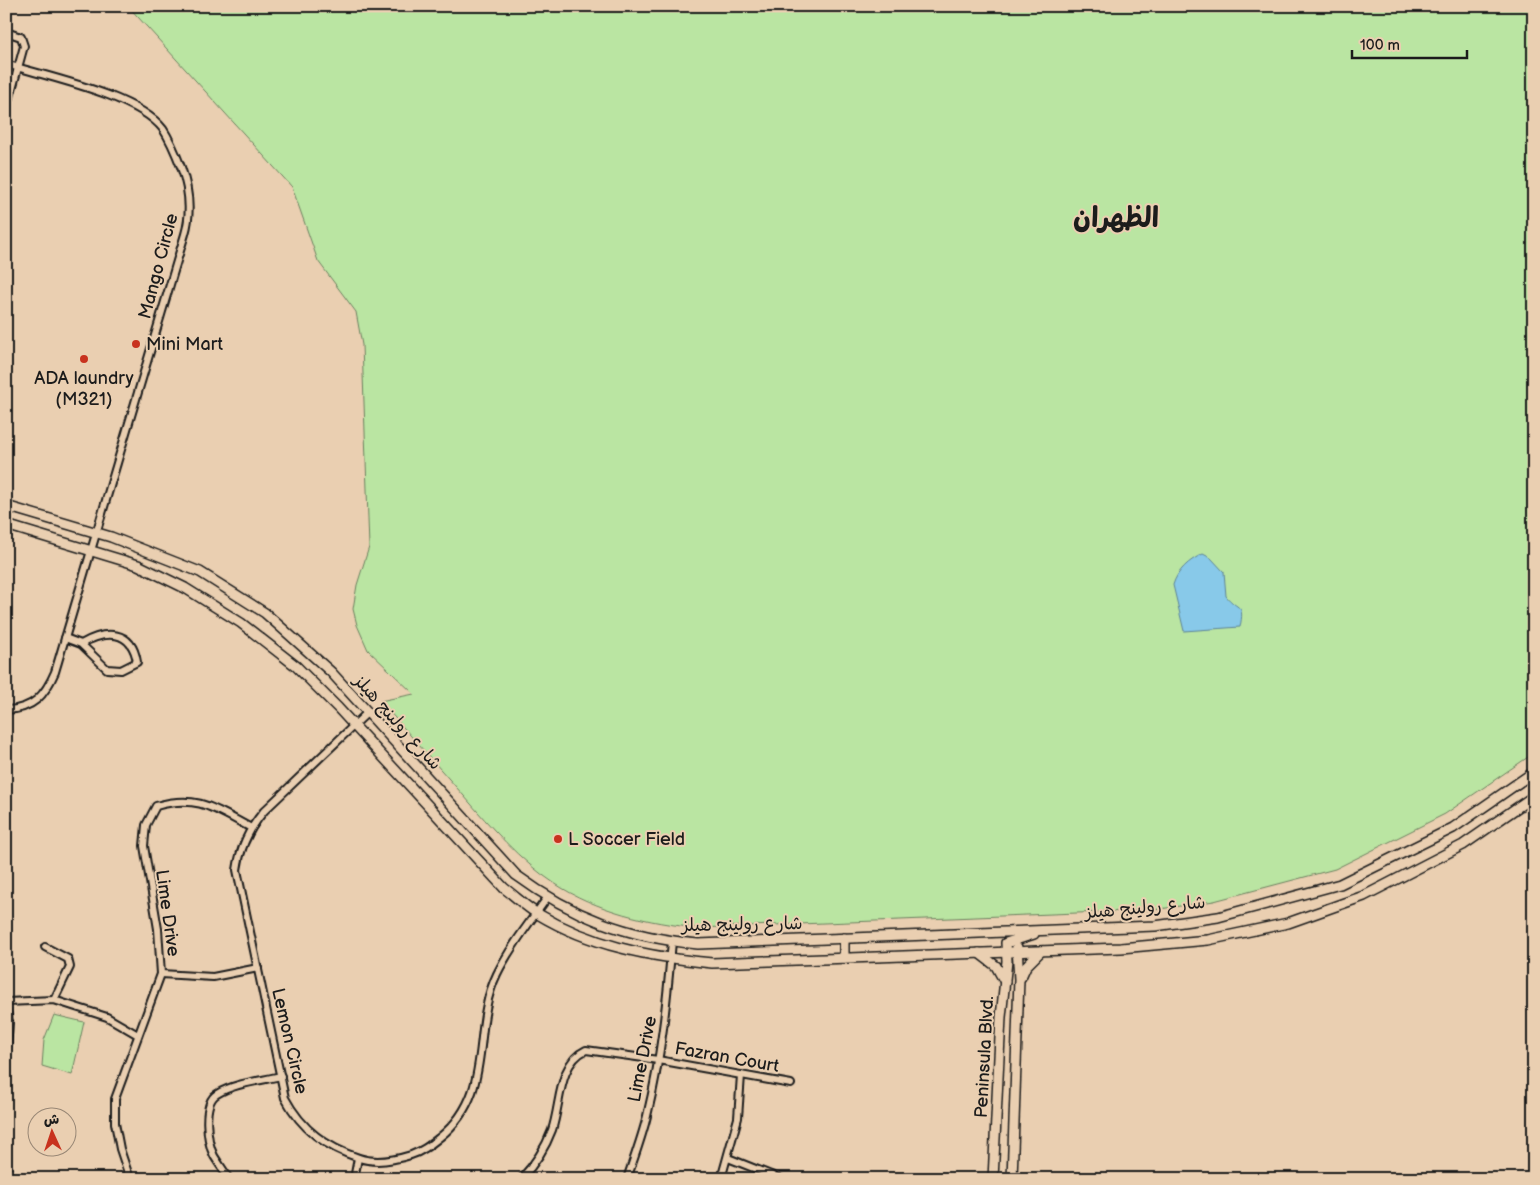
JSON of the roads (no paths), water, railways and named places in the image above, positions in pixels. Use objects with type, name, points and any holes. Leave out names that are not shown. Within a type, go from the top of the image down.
[{"type":"main road","name":"شارع رولينج هيلز","points":[[6,506],[96,532],[200,572],[266,613],[331,672],[480,838],[516,874],[547,898],[582,915],[637,935],[698,944],[1155,926],[1218,917],[1340,884],[1453,828],[1534,772]]},
{"type":"main road","name":"شارع رولينج هيلز","points":[[6,525],[91,549],[138,565],[170,580],[241,623],[296,666],[504,888],[536,913],[606,945],[670,958],[712,963],[1121,948],[1208,940],[1288,923],[1372,892],[1462,845],[1534,796]]},
{"type":"main road","points":[[998,932],[1012,941],[1044,930]]},
{"type":"main road","points":[[844,938],[844,958]]},
{"type":"main road","name":"Peninsula Blvd.","points":[[993,1179],[1001,1017],[1005,982],[1004,952],[1006,943],[1012,941],[1016,943],[1020,979],[1012,1179]]},
{"type":"main road","points":[[1020,979],[1026,965],[1041,951]]},
{"type":"main road","points":[[978,953],[996,966],[1005,982]]},
{"type":"street","points":[[6,32],[23,40],[10,97],[6,96]]},
{"type":"street","name":"Mango Circle","points":[[6,64],[107,95],[147,115],[162,128],[174,147],[189,192],[187,227],[55,672],[46,691],[33,703],[15,710],[6,710]]},
{"type":"street","points":[[65,638],[81,644],[107,669],[121,670],[136,662],[135,648],[125,639],[117,636],[109,634],[96,636],[81,644]]},
{"type":"street","name":"Lemon Circle","points":[[368,712],[264,811],[251,828],[239,854],[237,870],[285,1098],[295,1116],[310,1132],[337,1151],[359,1161],[392,1160],[423,1151],[454,1126],[472,1095],[479,1067],[488,1001],[496,974],[547,898]]},
{"type":"street","name":"Lime Drive","points":[[130,1179],[120,1149],[115,1123],[115,1099],[161,974],[158,929],[144,846],[146,825],[156,806],[173,801],[197,801],[251,828]]},
{"type":"street","name":"Lime Drive","points":[[627,1179],[646,1118],[658,1060],[666,1010],[672,941]]},
{"type":"street","points":[[45,947],[68,959],[70,967],[54,1000]]},
{"type":"street","points":[[161,974],[213,977],[258,968]]},
{"type":"street","points":[[6,1002],[54,1000],[107,1016],[138,1035]]},
{"type":"street","points":[[6,1007],[9,1022],[6,1063]]},
{"type":"street","name":"Fazran Court","points":[[521,1179],[538,1161],[551,1132],[558,1110],[562,1083],[568,1066],[576,1054],[586,1050],[658,1060],[791,1084]]},
{"type":"street","points":[[721,1179],[738,1118],[742,1075]]},
{"type":"street","points":[[229,1179],[213,1154],[207,1119],[208,1105],[215,1095],[230,1088],[281,1076]]},
{"type":"street","points":[[728,1158],[781,1179]]},
{"type":"street","points":[[354,1179],[359,1161]]},
{"type":"street","points":[[6,1162],[9,1179]]},
{"type":"water","points":[[1203,554],[1211,558],[1224,572],[1226,596],[1239,608],[1242,614],[1240,627],[1184,631],[1173,585],[1177,575],[1184,566]]},
{"type":"place","name":"Mini Mart","points":[[136,344]]},
{"type":"place","name":"ADA laundry (M321)","points":[[84,359]]},
{"type":"place","name":"L Soccer Field","points":[[558,839]]},
{"type":"district","name":"الظهران","points":[[1116,217]]}]
